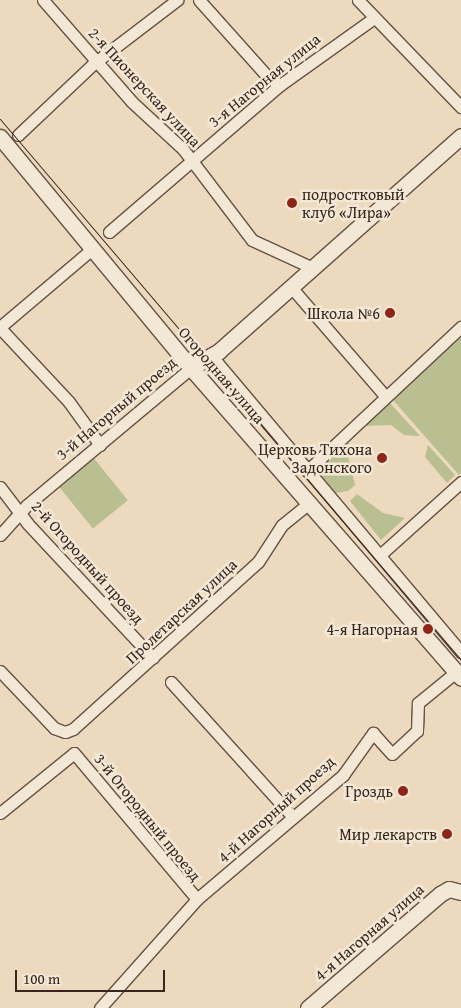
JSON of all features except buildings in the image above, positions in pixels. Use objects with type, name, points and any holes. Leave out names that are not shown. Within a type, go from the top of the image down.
[{"type":"street","name":"2-я Пионерская улица","points":[[43,0],[192,164],[252,240],[313,268]]},
{"type":"street","points":[[6,141],[98,61],[178,0]]},
{"type":"street","points":[[199,0],[266,76],[280,85]]},
{"type":"street","points":[[358,0],[461,107]]},
{"type":"street","name":"3-я Нагорная улица","points":[[109,232],[192,164],[280,85],[374,18]]},
{"type":"street","name":"3-й Нагорный проезд","points":[[0,535],[100,444],[291,287],[461,136]]},
{"type":"street","name":"Огородная улица","points":[[6,141],[191,368],[458,675]]},
{"type":"street","points":[[93,248],[0,327],[69,402],[100,444]]},
{"type":"street","points":[[291,287],[385,396]]},
{"type":"street","points":[[307,471],[385,396],[461,327]]},
{"type":"street","points":[[210,354],[461,652]]},
{"type":"street","points":[[380,555],[461,483]]},
{"type":"street","name":"2-й Огородный проезд","points":[[0,487],[21,514],[153,658]]},
{"type":"street","name":"Пролетарская улица","points":[[0,671],[30,705],[65,732],[153,658],[258,562],[282,525],[309,503]]},
{"type":"street","name":"4-й Нагорный проезд","points":[[100,1008],[197,899],[292,815],[343,775],[373,733],[392,754],[417,731],[418,703],[458,675]]},
{"type":"street","points":[[171,682],[292,815]]},
{"type":"street","name":"3-й Огородный проезд","points":[[0,813],[74,753],[197,899]]},
{"type":"street","name":"4-я Нагорная улица","points":[[308,1008],[440,894],[459,890]]},
{"type":"green space","points":[[461,335],[461,473],[459,475],[392,399]]},
{"type":"green space","points":[[390,403],[420,436],[404,435],[391,425],[363,426]]},
{"type":"green space","points":[[349,440],[348,456],[355,485],[348,491],[336,493],[317,470]]},
{"type":"green space","points":[[428,445],[455,475],[447,483],[425,457]]},
{"type":"green space","points":[[92,456],[128,500],[93,529],[57,484]]},
{"type":"green space","points":[[357,494],[383,513],[405,518],[381,540],[350,501]]},
{"type":"tram line","points":[[0,119],[461,660]]},
{"type":"place","name":"подростковый клуб «Лира»","points":[[292,203]]},
{"type":"place","name":"Школа №6","points":[[390,313]]},
{"type":"place","name":"Церковь Тихона Задонского","points":[[382,458]]},
{"type":"place","name":"4-я Нагорная","points":[[428,629]]},
{"type":"place","name":"Гроздь","points":[[403,791]]},
{"type":"place","name":"Мир лекарств","points":[[447,834]]}]
